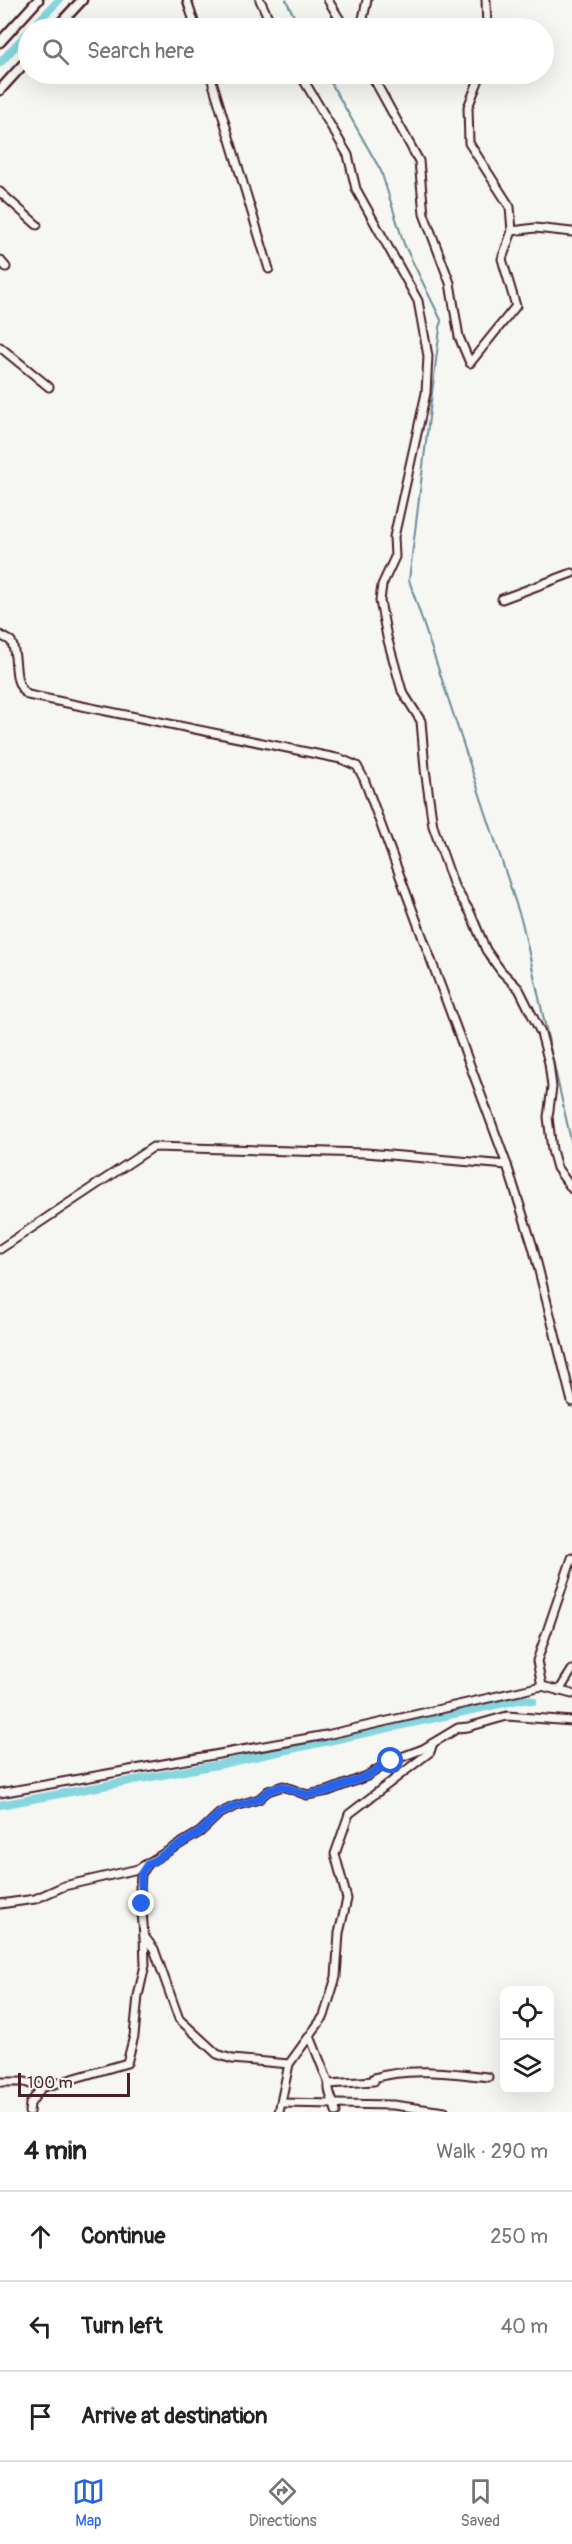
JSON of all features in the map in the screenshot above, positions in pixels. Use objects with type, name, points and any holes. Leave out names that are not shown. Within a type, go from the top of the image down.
[{"type":"street","points":[[22,18],[38,0]]},
{"type":"street","points":[[65,18],[82,0]]},
{"type":"street","points":[[187,0],[193,18]]},
{"type":"street","points":[[260,0],[268,18]]},
{"type":"street","points":[[328,0],[339,18]]},
{"type":"street","points":[[363,18],[367,0]]},
{"type":"street","points":[[486,0],[487,18]]},
{"type":"street","points":[[0,42],[18,22]]},
{"type":"street","points":[[0,90],[18,70]]},
{"type":"street","points":[[213,84],[270,268]]},
{"type":"street","points":[[306,84],[348,155],[356,189],[418,301],[428,356],[426,393],[394,537],[395,557],[382,585],[380,601],[402,691],[421,721],[433,826],[454,886],[470,912],[486,950],[501,971],[519,989],[541,1033],[552,1087],[548,1117],[552,1150],[557,1168],[572,1189]]},
{"type":"street","points":[[377,84],[419,161],[424,214],[450,283],[459,337],[470,363],[516,306],[502,259],[512,231],[510,207],[469,143],[468,107],[477,84]]},
{"type":"street","points":[[0,192],[37,225]]},
{"type":"street","points":[[512,231],[535,228],[572,232]]},
{"type":"street","points":[[0,260],[6,267]]},
{"type":"street","points":[[0,347],[49,387]]},
{"type":"street","points":[[502,599],[572,573]]},
{"type":"street","points":[[0,635],[11,641],[15,649],[16,678],[20,688],[28,695],[341,759],[357,766],[364,779],[507,1165],[532,1247],[572,1402]]},
{"type":"street","points":[[0,1249],[153,1147],[366,1154],[507,1165]]},
{"type":"street","points":[[542,1686],[537,1661],[572,1558]]},
{"type":"street","points":[[559,1691],[572,1670]]},
{"type":"street","points":[[0,1793],[308,1739],[542,1686],[572,1694]]},
{"type":"street","points":[[0,1904],[35,1899],[64,1886],[138,1869],[200,1832],[219,1814],[259,1799],[268,1791],[282,1786],[307,1795],[328,1791],[367,1776],[391,1761],[433,1743],[458,1728],[468,1728],[507,1716],[572,1721]]},
{"type":"street","points":[[279,2112],[289,2064],[324,2016],[336,1977],[339,1933],[347,1899],[334,1854],[349,1814],[430,1752],[433,1743]]},
{"type":"street","points":[[0,2082],[26,2082],[41,2088],[127,2062],[134,2036],[138,1996],[145,1965],[140,1888],[141,1874],[147,1865]]},
{"type":"street","points":[[144,1936],[154,1949],[179,2019],[211,2052],[232,2059],[289,2064]]},
{"type":"street","points":[[310,2036],[329,2084],[328,2088],[335,2103],[336,2112]]},
{"type":"street","points":[[329,2084],[374,2081],[374,2078],[389,2073],[450,2073],[488,2077]]},
{"type":"street","points":[[29,2112],[30,2104],[41,2088]]},
{"type":"street","points":[[282,2103],[393,2105],[445,2112]]},
{"type":"waterway","points":[[42,18],[59,0]]},
{"type":"waterway","points":[[286,0],[295,18]]},
{"type":"waterway","points":[[0,63],[18,43]]},
{"type":"waterway","points":[[332,84],[381,171],[404,244],[441,320],[409,580],[522,922],[572,1145]]},
{"type":"waterway","points":[[0,1805],[222,1764],[523,1699],[533,1701]]},
{"type":"route","points":[[142,1904],[141,1874],[147,1865],[200,1832],[219,1814],[259,1799],[268,1791],[282,1786],[307,1795],[328,1791],[367,1776],[391,1761]]}]
